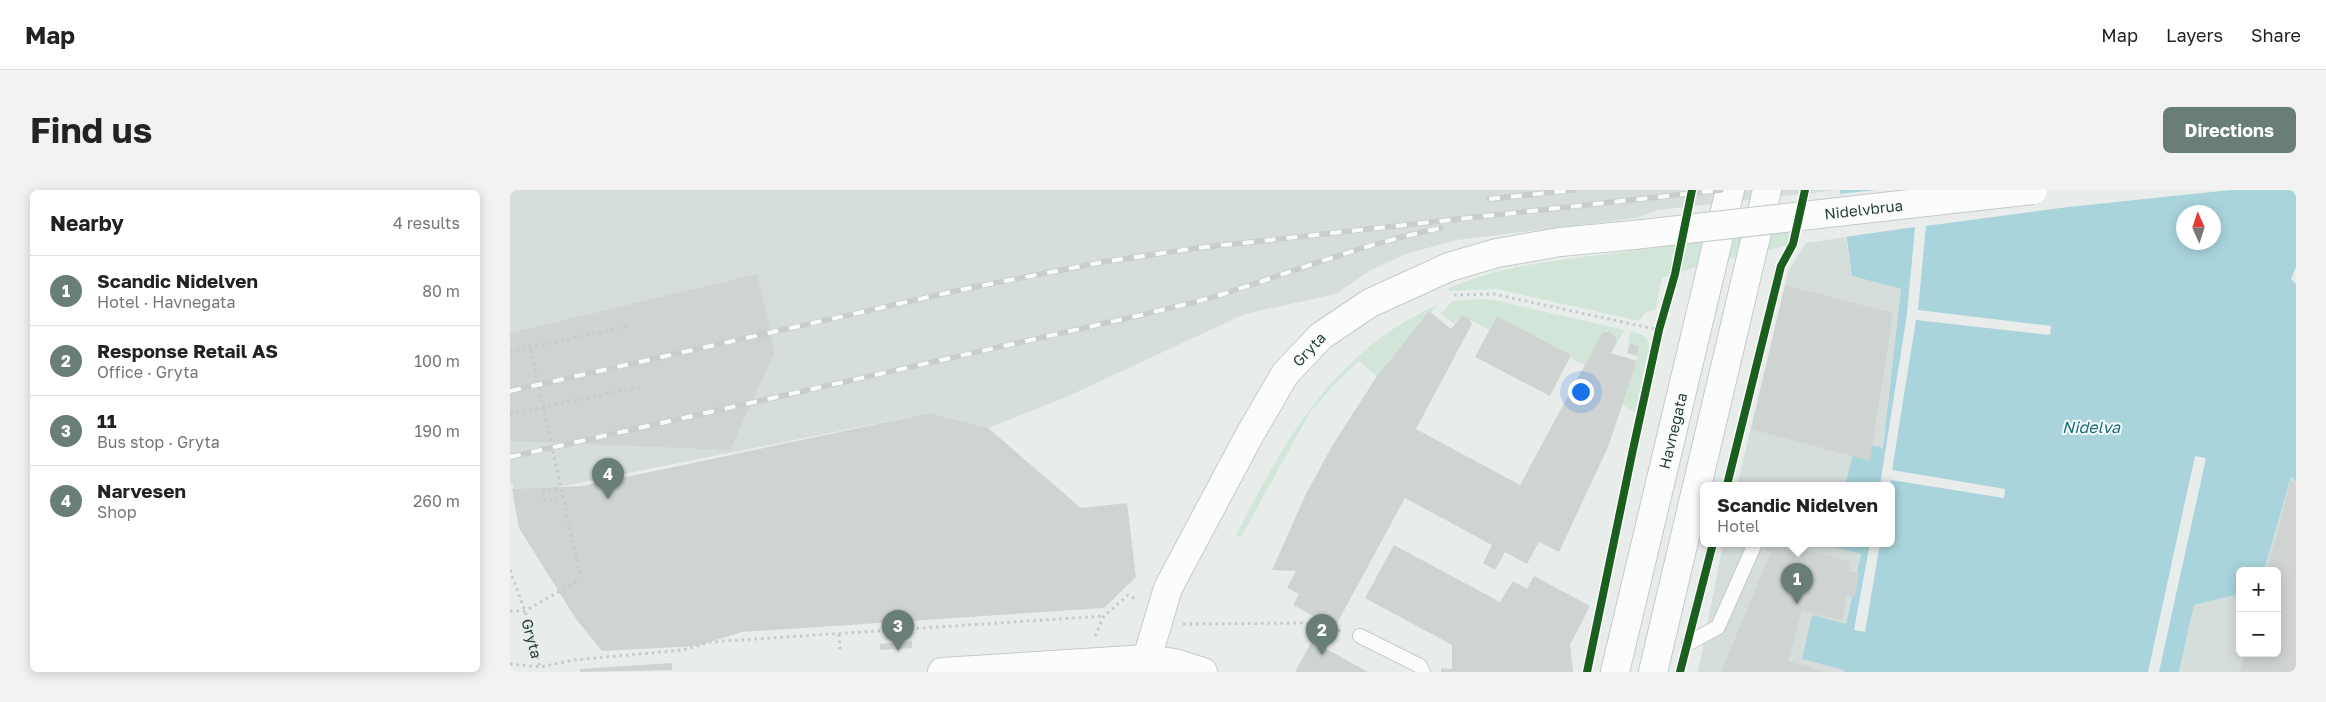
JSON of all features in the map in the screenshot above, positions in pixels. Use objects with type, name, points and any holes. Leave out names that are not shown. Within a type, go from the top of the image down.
[{"type":"main road","name":"Havnegata","points":[[1615,672],[1730,190]]},
{"type":"main road","points":[[1653,672],[1767,190]]},
{"type":"main road","name":"Nidelvbrua","points":[[1634,235],[2033,190]]},
{"type":"main road","name":"Gryta","points":[[1144,665],[1168,588],[1249,436],[1285,374],[1321,336],[1370,303],[1449,267],[1497,253],[1560,242],[1634,235]]},
{"type":"main road","points":[[942,672],[1176,663],[1203,672]]},
{"type":"lane","points":[[1688,644],[1718,627],[1754,547]]},
{"type":"lane","points":[[1360,636],[1420,666],[1423,672]]},
{"type":"path","points":[[1449,295],[1494,294],[1659,330]]},
{"type":"path","points":[[1657,340],[1662,321]]},
{"type":"path","points":[[510,352],[628,326]]},
{"type":"path","points":[[510,611],[525,611],[581,579],[530,347]]},
{"type":"path","points":[[510,415],[640,387]]},
{"type":"path","points":[[510,415],[522,413]]},
{"type":"path","points":[[542,492],[561,488]]},
{"type":"path","points":[[543,501],[564,498]]},
{"type":"path","points":[[510,664],[540,666],[574,660],[684,650],[710,642],[1104,616],[1128,595],[1136,599]]},
{"type":"path","points":[[1180,623],[1188,625],[1304,624],[1347,632]]},
{"type":"path","points":[[839,634],[840,653]]},
{"type":"shaded area","points":[[510,190],[1839,190],[1658,210],[1637,218],[1457,240],[1406,254],[1369,271],[1336,294],[1245,314],[1064,398],[988,428],[930,413],[513,496],[513,483],[510,483]]},
{"type":"shaded area","points":[[1846,237],[1852,276],[1901,289],[1883,448],[1856,442],[1846,482],[1738,482],[1789,269],[1806,243]]},
{"type":"shaded area","points":[[2291,477],[2296,482],[2296,672],[2179,672],[2194,605],[2236,595],[2236,657],[2281,657],[2281,567],[2265,567]]},
{"type":"shaded area","points":[[1722,547],[1835,547],[1861,554],[1846,624],[1802,659],[1844,670],[1844,672],[1698,672]]},
{"type":"green space","points":[[1789,232],[1790,245],[1709,263],[1662,278],[1655,310],[1645,313],[1639,321],[1496,289],[1450,291],[1447,289],[1466,281],[1526,265]]},
{"type":"green space","points":[[1493,300],[1625,330],[1617,342],[1616,336],[1612,332],[1602,333],[1585,365],[1570,358],[1571,355],[1497,316],[1489,330],[1463,316],[1458,318],[1454,324],[1441,314],[1452,301]]},
{"type":"green space","points":[[1437,305],[1431,313],[1429,311],[1377,376],[1359,361],[1310,412],[1241,537],[1236,535],[1274,465],[1316,401],[1341,373],[1369,347],[1401,324]]},
{"type":"green space","points":[[1631,331],[1647,339],[1649,346],[1635,412],[1622,405],[1637,361],[1639,346],[1628,342]]},
{"type":"water","name":"Nidelva","points":[[1840,190],[2296,190],[2296,267],[2291,279],[2296,284],[2296,482],[2291,477],[2265,567],[2236,567],[2236,595],[2194,605],[2179,672],[1844,672],[1844,670],[1802,659],[1812,615],[1846,624],[1861,554],[1834,547],[1895,547],[1895,482],[1846,482],[1856,441],[1883,448],[1901,289],[1852,276]]},
{"type":"pier","points":[[1877,190],[2231,190],[2068,207],[1926,226],[1918,310],[2051,326],[2050,335],[1916,320],[1892,470],[2005,489],[2004,498],[1891,480],[1891,482],[1880,482],[1907,314],[1915,227],[1844,237],[1838,194]]},
{"type":"pier","points":[[2195,456],[2206,458],[2159,672],[2148,672]]},
{"type":"pier","points":[[1869,547],[1879,547],[1865,632],[1854,630]]},
{"type":"building","points":[[757,274],[775,351],[730,450],[510,441],[510,333]]},
{"type":"building","points":[[1785,285],[1893,313],[1870,461],[1751,429]]},
{"type":"building","points":[[1429,311],[1451,329],[1461,316],[1468,317],[1472,324],[1416,429],[1520,485],[1602,333],[1610,331],[1616,337],[1617,342],[1611,353],[1637,361],[1608,447],[1559,552],[1539,542],[1527,564],[1505,552],[1495,570],[1483,563],[1492,545],[1405,498],[1335,627],[1293,605],[1299,594],[1287,588],[1296,571],[1272,570],[1306,494],[1332,446],[1377,376]]},
{"type":"building","points":[[1497,316],[1571,355],[1550,396],[1475,357]]},
{"type":"building","points":[[1630,343],[1639,346],[1637,356],[1627,353]]},
{"type":"building","points":[[930,413],[988,428],[1081,508],[1127,503],[1136,577],[1104,608],[742,632],[696,646],[602,651],[576,619],[519,528],[512,489],[583,486]]},
{"type":"building","points":[[2291,480],[2296,485],[2296,672],[2240,672],[2244,657],[2281,657],[2281,567],[2268,567]]},
{"type":"building","points":[[1394,545],[1500,602],[1513,581],[1527,589],[1534,576],[1590,606],[1570,645],[1573,672],[1441,672],[1441,668],[1452,669],[1452,645],[1365,598]]},
{"type":"building","points":[[1766,547],[1799,547],[1850,561],[1849,571],[1859,573],[1855,597],[1847,595],[1842,621],[1802,611],[1788,661],[1826,672],[1721,672],[1771,552],[1765,550]]},
{"type":"building","points":[[912,641],[912,648],[898,649],[898,642]]},
{"type":"building","points":[[1312,641],[1368,672],[1295,672]]},
{"type":"building","points":[[893,643],[894,649],[880,650],[880,644]]},
{"type":"building","points":[[672,663],[672,670],[580,672],[580,669]]},
{"type":"railway","points":[[1489,199],[1574,190]]},
{"type":"railway","points":[[510,391],[969,288],[1103,262],[1197,248],[1721,190]]},
{"type":"railway","points":[[510,457],[1146,314],[1214,297],[1386,241],[1441,228]]},
{"type":"cycle path","points":[[1587,672],[1659,330],[1675,274],[1692,190]]},
{"type":"cycle path","points":[[1728,482],[1781,266],[1793,244],[1805,190]]},
{"type":"cycle path","points":[[1680,672],[1712,547]]},
{"type":"place","name":"Narvesen","points":[[608,499]]},
{"type":"place","name":"Scandic Nidelven","points":[[1797,604]]},
{"type":"place","name":"11","points":[[898,651]]},
{"type":"place","name":"Response Retail AS","points":[[1322,655]]}]
